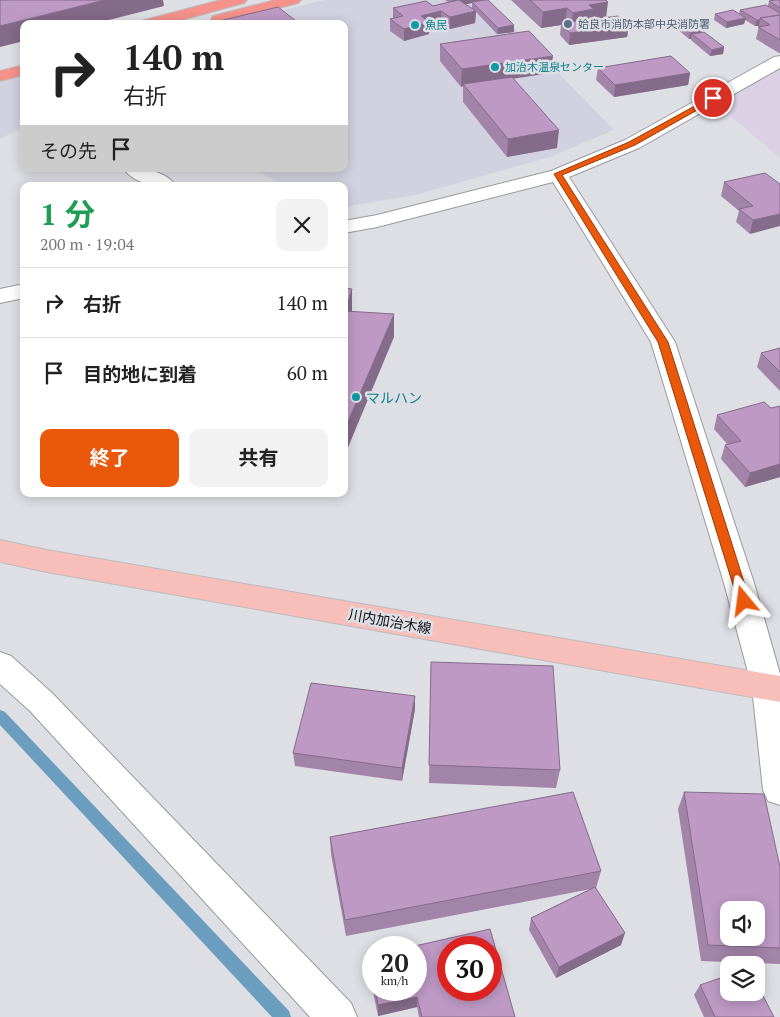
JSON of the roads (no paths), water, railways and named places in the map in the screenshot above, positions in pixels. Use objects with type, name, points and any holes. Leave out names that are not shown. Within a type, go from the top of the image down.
[{"type":"highway","points":[[163,20],[239,0]]},
{"type":"highway","points":[[217,20],[293,0]]},
{"type":"highway","points":[[0,61],[20,57]]},
{"type":"highway","points":[[0,76],[20,71]]},
{"type":"main road","name":"川内加治木線","points":[[0,551],[47,562],[774,688]]},
{"type":"street","points":[[348,226],[558,174],[632,144],[780,60]]},
{"type":"street","points":[[140,172],[158,182]]},
{"type":"street","points":[[558,174],[663,342],[739,584],[774,688],[780,790]]},
{"type":"street","points":[[0,296],[20,292]]},
{"type":"street","points":[[0,665],[41,702],[338,1017]]},
{"type":"waterway","points":[[0,716],[283,1017]]},
{"type":"place","name":"姶良市消防本部中央消防署","points":[[568,24]]},
{"type":"place","name":"魚民","points":[[415,25]]},
{"type":"place","name":"加治木温泉センター","points":[[495,67]]},
{"type":"place","name":"マルハン","points":[[356,397]]}]
